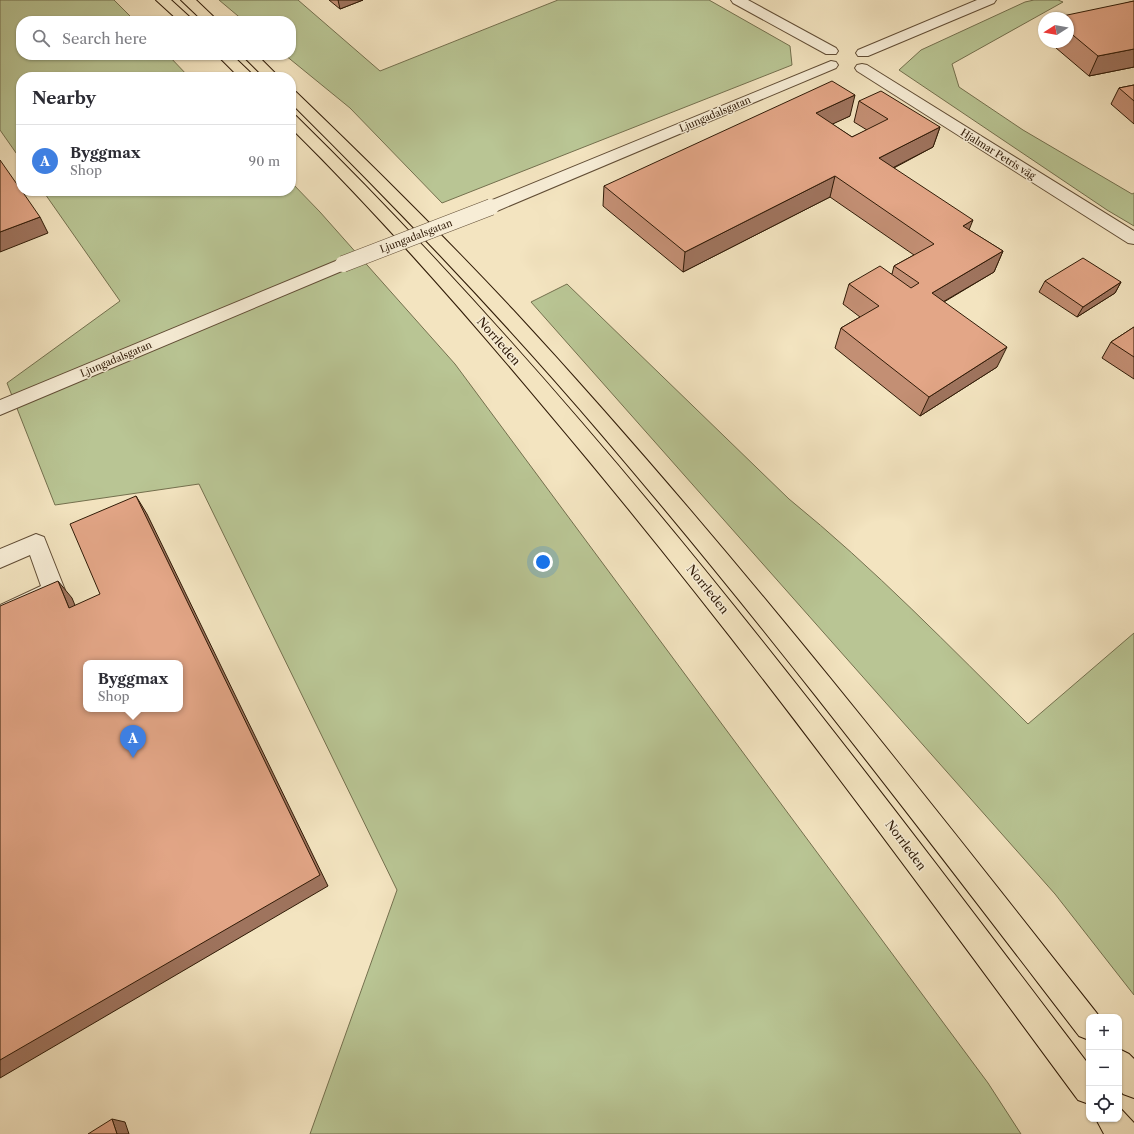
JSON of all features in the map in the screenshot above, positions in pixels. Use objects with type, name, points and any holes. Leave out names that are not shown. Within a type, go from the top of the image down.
[{"type":"highway","points":[[163,0],[181,16]]},
{"type":"highway","points":[[188,0],[206,16]]},
{"type":"highway","points":[[229,60],[243,72]]},
{"type":"highway","points":[[254,60],[267,72]]},
{"type":"highway","name":"Norrleden","points":[[296,100],[340,141],[478,284],[612,433],[731,573],[863,738],[1086,1022]]},
{"type":"highway","name":"Norrleden","points":[[296,124],[458,294],[590,445],[701,580],[889,822],[1087,1086]]},
{"type":"highway","points":[[1122,1068],[1134,1084]]},
{"type":"highway","points":[[1113,1122],[1123,1134]]},
{"type":"street","points":[[738,0],[831,58],[847,70],[856,55],[989,0]]},
{"type":"street","name":"Ljungadalsgatan","points":[[0,408],[343,264],[491,207],[831,58],[856,55]]},
{"type":"street","name":"Hjalmar Petris väg","points":[[856,55],[1134,239]]},
{"type":"street","points":[[0,560],[36,543],[54,590],[0,616]]},
{"type":"green space","points":[[0,0],[114,0],[130,16],[16,16],[16,60],[173,60],[184,72],[16,72],[16,153],[0,130]]},
{"type":"green space","points":[[219,0],[298,0],[380,71],[558,0],[709,0],[790,46],[792,65],[442,203],[350,108],[291,60],[296,60],[296,16],[238,16]]},
{"type":"green space","points":[[1034,0],[1058,0],[1063,2],[1045,12],[1038,12],[1038,16],[952,64],[959,87],[1023,130],[1132,194],[1134,193],[1134,226],[1107,210],[899,70],[921,50],[1025,2]]},
{"type":"green space","points":[[296,187],[320,212],[455,364],[988,1083],[1021,1134],[310,1134],[397,890],[199,484],[55,505],[7,383],[120,301],[46,196],[296,196]]},
{"type":"green space","points":[[567,284],[789,499],[851,552],[911,608],[1028,724],[1134,633],[1134,995],[1055,894],[531,302]]},
{"type":"building","points":[[1134,1],[1134,49],[1098,56],[1074,36],[1074,14]]},
{"type":"building","points":[[832,81],[855,95],[816,113],[852,137],[888,119],[859,101],[881,91],[940,127],[879,158],[973,220],[963,226],[1003,251],[932,293],[1007,347],[929,397],[841,328],[879,306],[849,284],[880,266],[911,288],[919,283],[894,266],[934,244],[835,176],[685,252],[604,186]]},
{"type":"building","points":[[1134,85],[1134,101],[1119,88]]},
{"type":"building","points":[[0,160],[16,183],[16,196],[25,196],[40,217],[0,232]]},
{"type":"building","points":[[1083,258],[1121,282],[1083,307],[1045,281]]},
{"type":"building","points":[[1134,327],[1134,357],[1111,342]]},
{"type":"building","points":[[136,496],[320,875],[0,1060],[0,606],[58,581],[69,608],[100,594],[70,524]]},
{"type":"building","points":[[112,1119],[117,1134],[88,1134]]},
{"type":"place","name":"Byggmax","points":[[133,758]]}]
